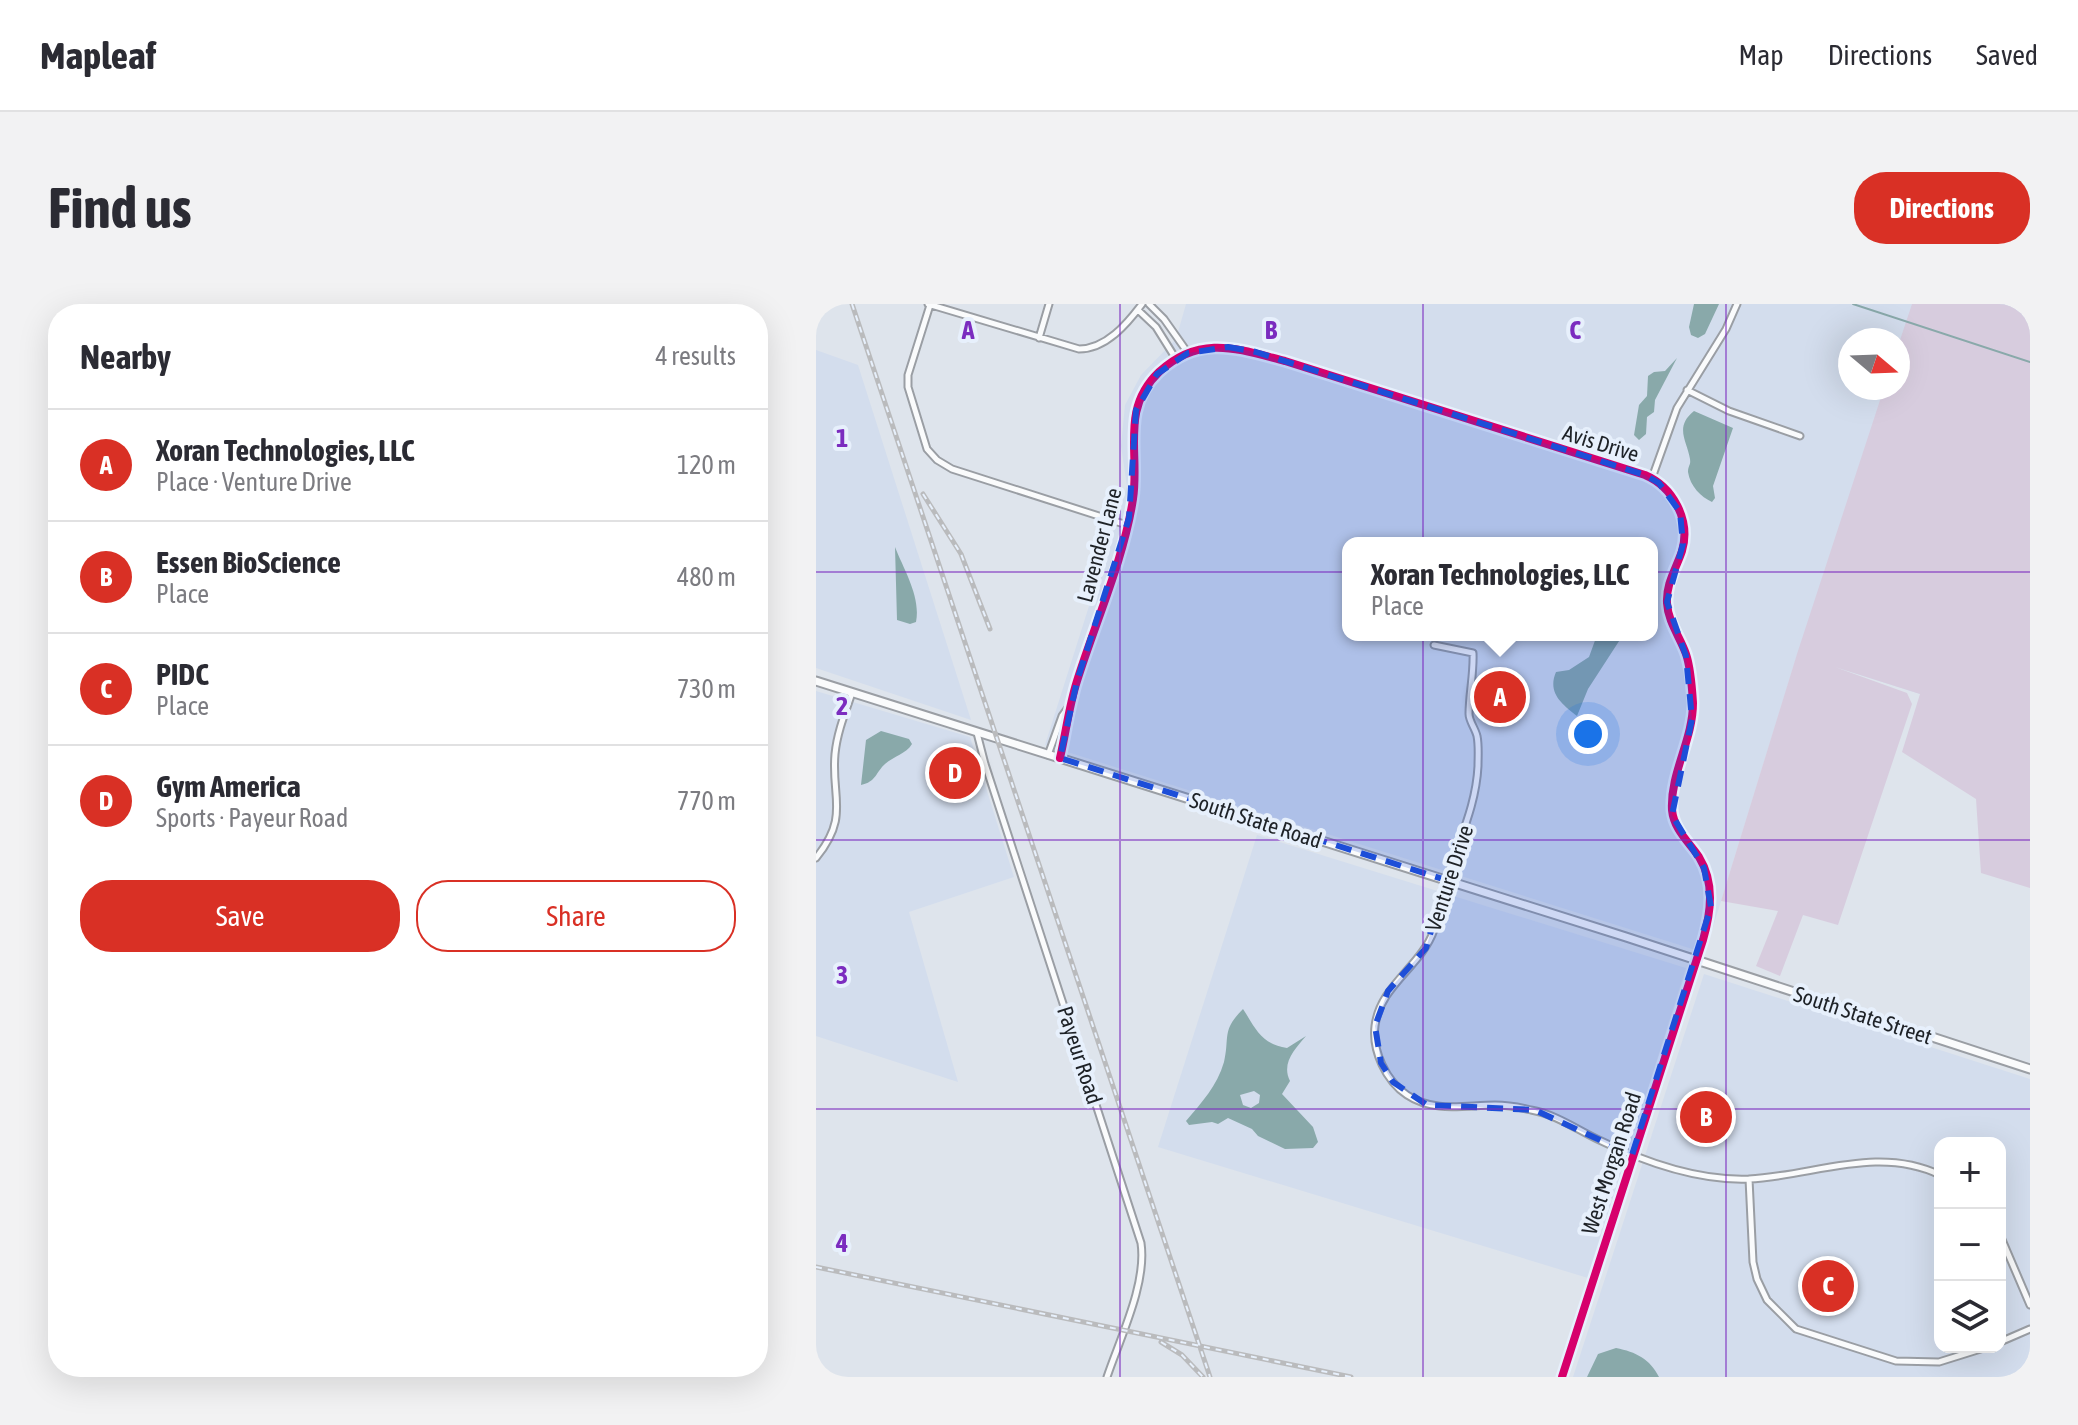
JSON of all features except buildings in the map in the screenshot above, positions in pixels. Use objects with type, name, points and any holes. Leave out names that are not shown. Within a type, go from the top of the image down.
[{"type":"main road","name":"South State Road","points":[[816,681],[1696,960]]},
{"type":"main road","name":"South State Street","points":[[1696,960],[2030,1069]]},
{"type":"street","points":[[1127,525],[952,469],[931,454],[908,381],[929,304],[1079,349],[1096,348],[1105,342],[1142,304]]},
{"type":"street","points":[[1039,338],[1049,304]]},
{"type":"street","points":[[1149,304],[1188,353]]},
{"type":"street","points":[[1652,478],[1677,408],[1726,329],[1737,304]]},
{"type":"street","points":[[1138,310],[1156,327],[1176,359]]},
{"type":"street","name":"Lavender Lane","points":[[1048,755],[1062,716],[1070,704],[1127,525],[1135,480],[1133,433],[1136,410],[1144,391],[1157,374],[1188,353],[1228,347],[1276,358]]},
{"type":"street","name":"Avis Drive","points":[[1276,358],[1652,478],[1673,499],[1683,526],[1682,550],[1668,584],[1667,602],[1670,620],[1686,656],[1691,677],[1692,719],[1675,779],[1672,805],[1676,824],[1699,857],[1708,879],[1711,907],[1696,960]]},
{"type":"street","points":[[1687,390],[1737,415],[1800,436]]},
{"type":"street","name":"Venture Drive","points":[[1434,645],[1473,653],[1469,718],[1477,735],[1476,788],[1446,880],[1435,929],[1426,948],[1388,991],[1375,1026],[1381,1063],[1393,1082],[1406,1095],[1427,1105],[1444,1108],[1500,1105],[1535,1110],[1632,1155],[1703,1175],[1749,1179],[1838,1165],[1887,1162],[1908,1163],[1934,1173]]},
{"type":"street","points":[[816,858],[829,838],[836,819],[835,750],[852,693]]},
{"type":"street","name":"Lavender Lane","points":[[1060,758],[1070,719],[1070,704]]},
{"type":"street","name":"Payeur Road","points":[[977,733],[1141,1243],[1144,1261],[1139,1281],[1107,1377]]},
{"type":"street","name":"West Morgan Road","points":[[1562,1377],[1696,960]]},
{"type":"street","points":[[1749,1179],[1753,1262],[1757,1279],[1767,1300],[1796,1329],[1896,1361],[1939,1362],[1968,1353]]},
{"type":"street","points":[[2006,1249],[2030,1305]]},
{"type":"street","points":[[2006,1339],[2030,1329]]},
{"type":"highlighted area","points":[[1228,347],[1256,352],[1645,475],[1659,483],[1680,512],[1683,544],[1667,602],[1686,656],[1692,719],[1672,815],[1704,868],[1711,907],[1632,1155],[1535,1110],[1427,1105],[1393,1082],[1381,1063],[1375,1026],[1388,991],[1426,948],[1446,880],[1060,758],[1077,681],[1129,518],[1136,410],[1157,374],[1188,353]]},
{"type":"shaded area","points":[[1186,304],[2030,304],[1920,694],[1797,655],[1705,953],[1045,745],[1127,486],[1121,446],[1125,405],[1141,375],[1176,339]]},
{"type":"shaded area","points":[[1694,304],[1719,304],[1705,334],[1698,338],[1691,335],[1689,327]]},
{"type":"shaded area","points":[[1912,304],[2030,304],[2030,888],[1981,873],[1976,799],[1902,752],[1920,694],[1835,667],[1907,693],[1912,704],[1838,925],[1803,915],[1780,976],[1756,966],[1778,911],[1721,901],[1880,400],[1910,400],[1910,328],[1904,328]]},
{"type":"shaded area","points":[[816,350],[858,365],[971,720],[816,668]]},
{"type":"shaded area","points":[[1677,358],[1655,400],[1654,412],[1647,417],[1646,434],[1639,440],[1634,435],[1639,405],[1647,396],[1648,376],[1665,371]]},
{"type":"shaded area","points":[[1694,411],[1733,428],[1713,486],[1715,498],[1712,502],[1697,490],[1688,472],[1690,459],[1683,428]]},
{"type":"shaded area","points":[[895,547],[916,603],[916,622],[910,624],[897,620]]},
{"type":"shaded area","points":[[1595,641],[1619,641],[1588,689],[1577,716],[1558,697],[1553,686],[1554,679],[1556,672],[1569,670],[1589,657]]},
{"type":"shaded area","points":[[816,691],[970,737],[1014,877],[909,912],[958,1082],[816,1036]]},
{"type":"shaded area","points":[[881,731],[909,739],[912,744],[885,764],[870,782],[861,785],[866,740]]},
{"type":"shaded area","points":[[1257,835],[1686,968],[1588,1278],[1158,1147]]},
{"type":"shaded area","points":[[1704,974],[2030,1079],[2030,1377],[1573,1377]]},
{"type":"shaded area","points":[[1243,1009],[1260,1034],[1278,1046],[1287,1048],[1306,1036],[1290,1057],[1287,1068],[1290,1081],[1282,1094],[1313,1127],[1318,1142],[1313,1148],[1285,1149],[1228,1118],[1218,1124],[1189,1125],[1186,1121],[1217,1079],[1224,1062],[1229,1029]],"holes":[[[1254,1091],[1260,1095],[1259,1103],[1251,1108],[1243,1105],[1240,1095]]]},
{"type":"shaded area","points":[[1616,1348],[1642,1357],[1659,1377],[1587,1377],[1598,1354]]},
{"type":"waterway","points":[[1853,304],[2030,362]]},
{"type":"railway","points":[[852,304],[1210,1377]]},
{"type":"railway","points":[[923,494],[961,554],[990,629]]},
{"type":"railway","points":[[816,1267],[1351,1377]]},
{"type":"railway","points":[[1161,1342],[1182,1355],[1203,1377]]},
{"type":"cycle path","points":[[1060,758],[1074,690],[1129,522],[1135,482],[1135,416],[1139,401],[1159,372],[1189,353],[1204,349],[1235,349],[1285,361],[1645,475],[1671,496],[1682,516],[1684,539],[1667,603],[1688,660],[1693,703],[1674,783],[1672,810],[1679,830],[1699,857],[1708,877],[1708,919],[1562,1377]]},
{"type":"place","name":"Xoran Technologies, LLC","points":[[1500,697]]},
{"type":"place","name":"Gym America","points":[[955,773]]},
{"type":"place","name":"Essen BioScience","points":[[1706,1117]]},
{"type":"place","name":"PIDC","points":[[1828,1286]]}]
